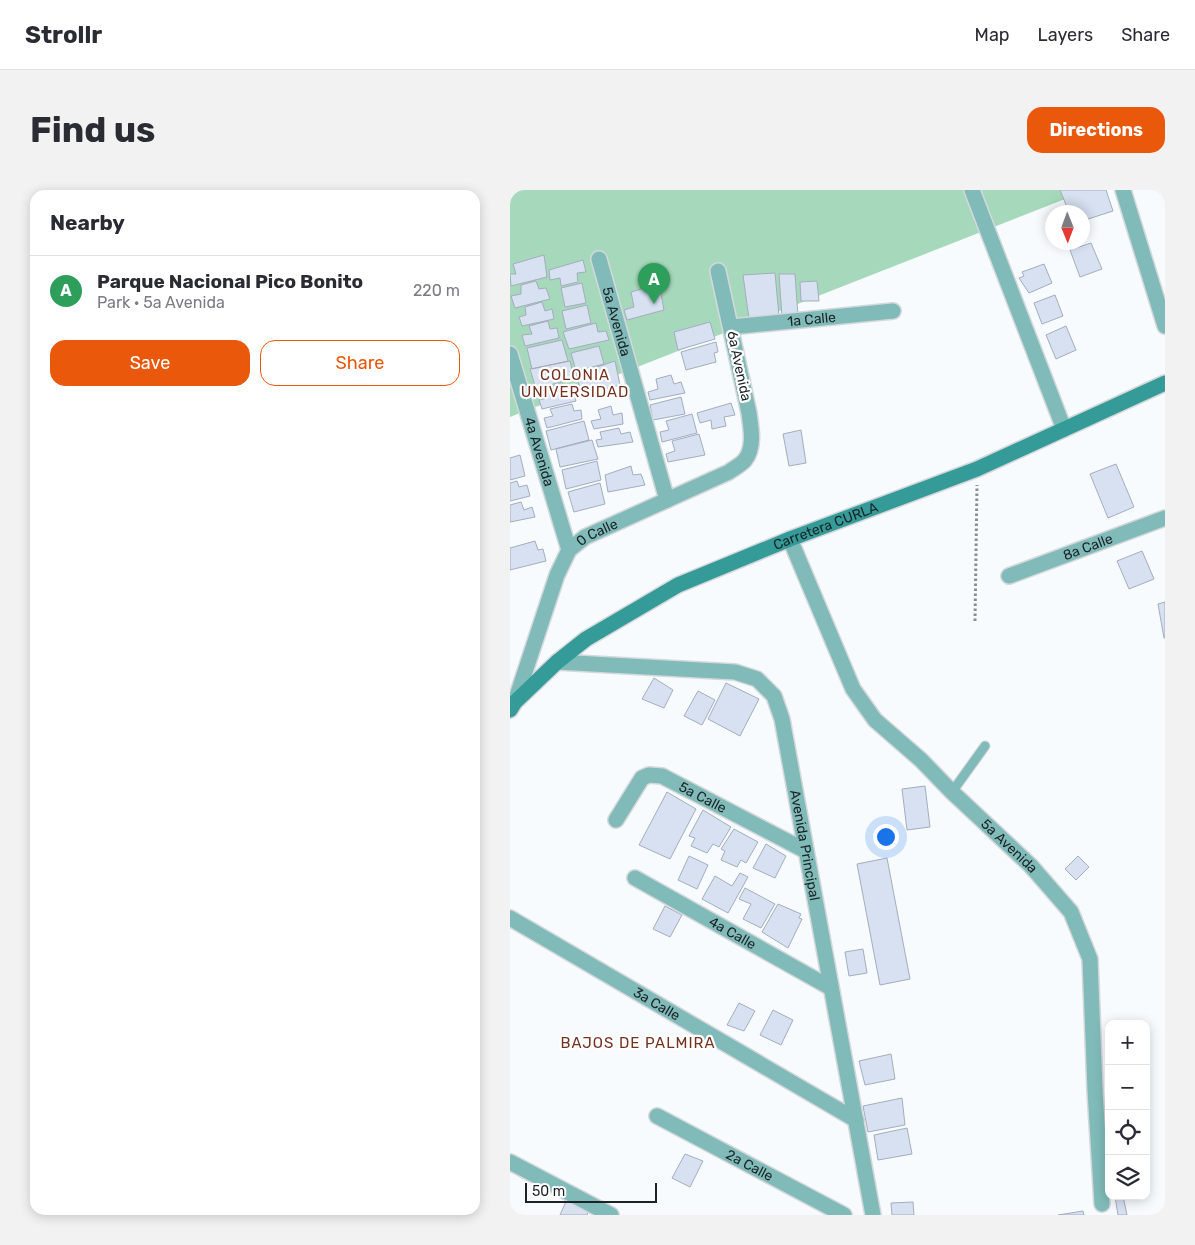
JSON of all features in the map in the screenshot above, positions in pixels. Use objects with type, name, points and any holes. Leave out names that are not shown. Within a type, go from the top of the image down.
[{"type":"main road","name":"Carretera CURLA","points":[[512,706],[557,662],[586,639],[678,585],[790,539],[977,469],[1165,383]]},
{"type":"street","points":[[972,190],[1064,429]]},
{"type":"street","points":[[1123,190],[1165,326]]},
{"type":"street","name":"5a Avenida","points":[[599,259],[667,500]]},
{"type":"street","name":"6a Avenida","points":[[718,271],[749,413],[752,434],[750,448],[745,460]]},
{"type":"street","name":"1a Calle","points":[[731,327],[893,312]]},
{"type":"street","name":"4a Avenida","points":[[510,354],[569,550]]},
{"type":"street","name":"0 Calle","points":[[512,706],[556,575],[569,550],[585,537],[729,472],[745,460]]},
{"type":"street","name":"8a Calle","points":[[1009,576],[1165,518]]},
{"type":"street","name":"5a Avenida","points":[[790,539],[853,689],[875,720],[921,760],[952,792],[1031,866],[1071,912],[1090,960],[1102,1204]]},
{"type":"street","name":"Avenida Principal","points":[[557,662],[735,672],[757,679],[774,696],[782,720],[873,1215]]},
{"type":"street","points":[[510,682],[512,706]]},
{"type":"street","name":"5a Calle","points":[[616,820],[642,778],[649,775],[662,776],[806,851]]},
{"type":"street","name":"4a Calle","points":[[635,878],[832,988]]},
{"type":"street","name":"3a Calle","points":[[510,918],[856,1120]]},
{"type":"street","name":"2a Calle","points":[[656,1116],[844,1215]]},
{"type":"street","points":[[510,1162],[611,1215]]},
{"type":"lane","points":[[952,792],[985,746]]},
{"type":"path","points":[[975,621],[977,469]]},
{"type":"green space","points":[[510,190],[1088,190],[1050,205],[1045,205],[1045,207],[510,417]]},
{"type":"building","points":[[1060,190],[1106,190],[1113,211],[1090,218],[1090,205],[1066,205]]},
{"type":"building","points":[[1090,243],[1102,269],[1080,277],[1070,250],[1090,250]]},
{"type":"building","points":[[544,255],[547,277],[511,286],[510,274],[516,274],[513,264]]},
{"type":"building","points":[[583,260],[586,272],[577,273],[578,282],[561,286],[560,278],[550,280],[549,270]]},
{"type":"building","points":[[1044,264],[1052,283],[1029,293],[1019,278],[1024,276],[1022,272]]},
{"type":"building","points":[[775,273],[779,316],[749,319],[743,275]]},
{"type":"building","points":[[779,274],[795,274],[798,316],[782,317]]},
{"type":"building","points":[[536,281],[539,289],[546,288],[550,299],[515,308],[511,296],[521,294],[521,285]]},
{"type":"building","points":[[817,281],[819,301],[801,301],[800,282]]},
{"type":"building","points":[[582,283],[586,303],[565,307],[561,288]]},
{"type":"building","points":[[659,284],[664,310],[627,320],[624,310],[634,307],[631,292]]},
{"type":"building","points":[[1055,295],[1063,316],[1042,324],[1034,303]]},
{"type":"building","points":[[542,302],[545,311],[552,309],[554,319],[522,326],[519,317],[526,315],[525,307]]},
{"type":"building","points":[[587,305],[591,323],[566,329],[562,311]]},
{"type":"building","points":[[548,321],[550,329],[557,328],[559,338],[525,346],[522,335],[532,334],[529,326]]},
{"type":"building","points":[[710,322],[715,339],[678,350],[674,332]]},
{"type":"building","points":[[596,323],[598,332],[606,331],[609,340],[569,349],[563,332]]},
{"type":"building","points":[[1066,326],[1076,350],[1056,359],[1046,335]]},
{"type":"building","points":[[562,340],[568,361],[532,369],[527,348]]},
{"type":"building","points":[[716,342],[718,352],[714,353],[716,362],[686,370],[681,352]]},
{"type":"building","points":[[599,346],[604,364],[576,371],[571,353]]},
{"type":"building","points":[[570,361],[574,378],[536,389],[530,369]]},
{"type":"building","points":[[615,361],[620,385],[582,395],[576,374]]},
{"type":"building","points":[[671,375],[674,384],[681,382],[685,393],[650,400],[648,392],[658,389],[656,379]]},
{"type":"building","points":[[564,383],[566,392],[573,390],[576,401],[542,409],[539,400],[547,398],[545,388]]},
{"type":"building","points":[[681,397],[685,414],[653,420],[650,405]]},
{"type":"building","points":[[731,403],[735,415],[724,417],[726,426],[712,429],[711,420],[700,423],[697,413]]},
{"type":"building","points":[[572,404],[574,411],[581,410],[582,419],[547,428],[544,418],[553,416],[550,409]]},
{"type":"building","points":[[611,406],[613,415],[622,413],[623,424],[594,429],[591,421],[601,419],[598,410]]},
{"type":"building","points":[[692,414],[697,433],[662,442],[660,432],[669,430],[666,421]]},
{"type":"building","points":[[584,421],[589,440],[551,450],[546,431]]},
{"type":"building","points":[[619,428],[621,434],[630,432],[633,442],[598,447],[596,440],[602,439],[600,432]]},
{"type":"building","points":[[801,430],[806,463],[789,466],[783,434]]},
{"type":"building","points":[[699,434],[705,455],[668,462],[666,454],[675,451],[672,441]]},
{"type":"building","points":[[592,440],[598,459],[560,467],[556,449]]},
{"type":"building","points":[[520,455],[525,476],[510,480],[510,458]]},
{"type":"building","points":[[597,461],[601,480],[566,489],[562,470]]},
{"type":"building","points":[[1116,464],[1134,507],[1108,518],[1090,474]]},
{"type":"building","points":[[631,466],[633,475],[641,474],[645,485],[608,492],[605,475]]},
{"type":"building","points":[[517,481],[519,487],[527,485],[530,496],[510,501],[510,483]]},
{"type":"building","points":[[600,483],[605,504],[574,512],[568,492]]},
{"type":"building","points":[[521,502],[524,510],[532,507],[535,517],[510,522],[510,505]]},
{"type":"building","points":[[535,541],[538,550],[543,549],[546,561],[510,570],[510,548]]},
{"type":"building","points":[[1142,551],[1154,579],[1129,589],[1117,561]]},
{"type":"building","points":[[1165,602],[1165,638],[1164,638],[1158,604]]},
{"type":"building","points":[[654,678],[673,690],[664,708],[642,699]]},
{"type":"building","points":[[726,683],[759,699],[740,736],[708,719]]},
{"type":"building","points":[[698,691],[715,700],[702,725],[684,716]]},
{"type":"building","points":[[925,786],[930,827],[907,830],[902,789]]},
{"type":"building","points":[[667,792],[696,809],[670,859],[639,845]]},
{"type":"building","points":[[703,810],[731,827],[719,847],[713,844],[707,853],[691,846],[695,838],[689,836]]},
{"type":"building","points":[[734,829],[758,842],[746,863],[741,860],[737,867],[721,860],[725,851],[721,849]]},
{"type":"building","points":[[766,844],[786,856],[775,878],[753,868]]},
{"type":"building","points":[[689,856],[708,865],[697,889],[678,880]]},
{"type":"building","points":[[1078,856],[1089,867],[1076,880],[1065,869]]},
{"type":"building","points":[[887,858],[910,979],[880,985],[857,864]]},
{"type":"building","points":[[740,873],[748,877],[728,913],[702,899],[715,876],[732,886]]},
{"type":"building","points":[[745,888],[775,904],[761,928],[743,919],[751,904],[739,899]]},
{"type":"building","points":[[778,904],[801,914],[799,918],[802,919],[788,948],[762,932]]},
{"type":"building","points":[[665,906],[682,915],[670,937],[653,929]]},
{"type":"building","points":[[863,949],[867,973],[849,976],[845,952]]},
{"type":"building","points":[[739,1003],[755,1011],[744,1031],[727,1025]]},
{"type":"building","points":[[773,1010],[793,1020],[781,1045],[760,1035]]},
{"type":"building","points":[[891,1054],[895,1079],[865,1085],[859,1061]]},
{"type":"building","points":[[902,1098],[905,1125],[868,1132],[863,1106]]},
{"type":"building","points":[[907,1128],[912,1154],[878,1160],[874,1135]]},
{"type":"building","points":[[685,1154],[703,1161],[690,1187],[672,1178]]},
{"type":"building","points":[[567,1199],[589,1210],[587,1215],[560,1215]]},
{"type":"building","points":[[1116,1200],[1124,1200],[1127,1215],[1118,1215]]},
{"type":"building","points":[[913,1202],[914,1215],[892,1215],[891,1203]]},
{"type":"building","points":[[1083,1211],[1084,1215],[1058,1215]]},
{"type":"place","name":"Parque Nacional Pico Bonito","points":[[654,304]]},
{"type":"district","name":"COLONIA UNIVERSIDAD","points":[[575,384]]},
{"type":"district","name":"BAJOS DE PALMIRA","points":[[638,1043]]}]
